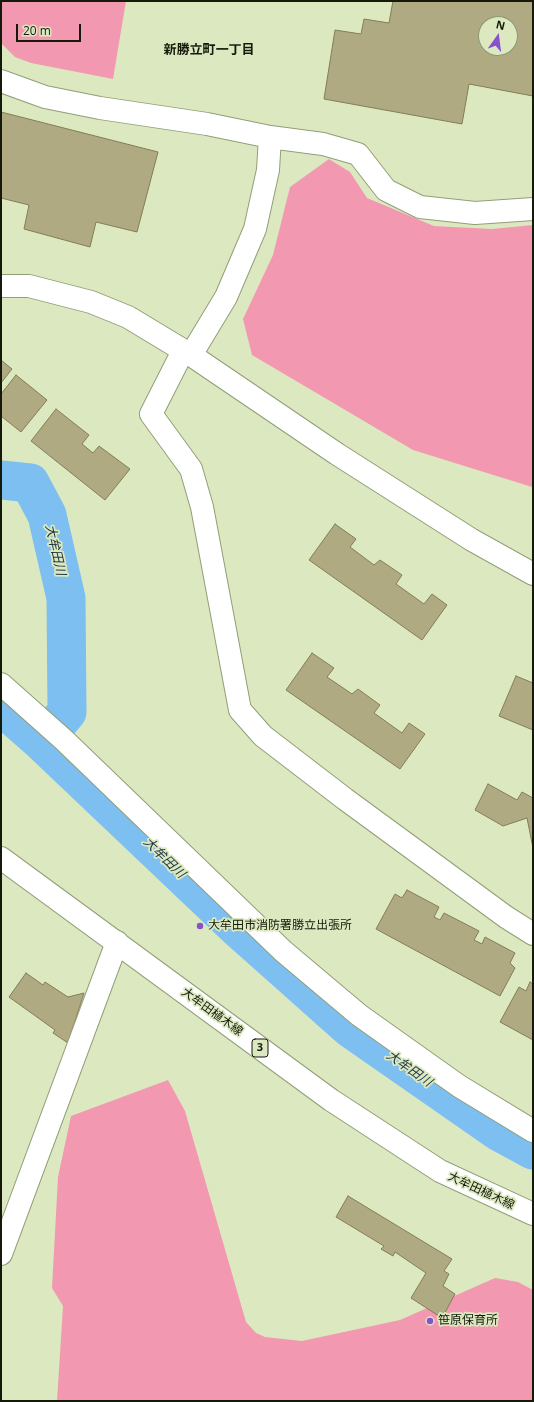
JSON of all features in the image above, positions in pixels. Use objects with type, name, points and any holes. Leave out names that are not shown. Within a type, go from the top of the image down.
[{"type":"street","points":[[1,81],[45,97],[100,108],[207,124],[323,144],[358,154],[386,190],[420,207],[474,213],[533,209]]},
{"type":"street","points":[[270,136],[268,170],[255,229],[226,297],[187,353],[151,414],[191,469],[202,507],[240,710],[263,736],[506,917],[533,934]]},
{"type":"street","points":[[1,286],[29,286],[91,302],[128,317],[187,353],[337,454],[466,536],[533,574]]},
{"type":"street","points":[[1,684],[64,740],[282,951],[354,1010],[459,1086],[533,1130]]},
{"type":"street","name":"大牟田植木線","points":[[1,858],[337,1104],[440,1171],[533,1214]]},
{"type":"street","points":[[1,1254],[117,942]]},
{"type":"shaded area","points":[[1,1],[126,1],[113,79],[31,63],[15,57],[1,43]]},
{"type":"shaded area","points":[[329,159],[350,172],[367,198],[434,226],[492,229],[533,225],[532,487],[413,450],[252,355],[243,319],[273,255],[290,187]]},
{"type":"shaded area","points":[[168,1080],[185,1111],[246,1322],[256,1333],[265,1337],[302,1341],[400,1320],[495,1278],[518,1282],[533,1290],[533,1401],[57,1401],[63,1306],[52,1288],[58,1177],[71,1116]]},
{"type":"building","points":[[393,1],[533,1],[533,96],[469,84],[462,124],[324,99],[335,30],[361,34],[364,19],[389,23]]},
{"type":"building","points":[[1,112],[158,152],[137,232],[96,222],[90,247],[24,229],[29,205],[1,198]]},
{"type":"building","points":[[1,360],[12,369],[1,383]]},
{"type":"building","points":[[16,375],[47,400],[21,432],[1,416],[1,394]]},
{"type":"building","points":[[56,409],[89,435],[82,444],[93,453],[99,446],[130,469],[105,500],[31,441]]},
{"type":"building","points":[[335,524],[356,539],[350,547],[374,565],[380,560],[402,575],[396,584],[424,604],[432,594],[447,605],[422,640],[309,560]]},
{"type":"building","points":[[312,653],[334,668],[327,677],[352,694],[358,689],[380,705],[374,713],[402,733],[409,723],[425,734],[400,769],[286,690]]},
{"type":"building","points":[[516,676],[533,683],[533,730],[499,716]]},
{"type":"building","points":[[488,784],[517,800],[522,792],[533,798],[533,848],[527,818],[503,826],[475,810]]},
{"type":"building","points":[[407,890],[439,907],[434,917],[440,920],[444,913],[479,931],[474,940],[482,944],[485,937],[515,953],[510,963],[515,968],[500,996],[376,929],[395,894],[402,898]]},
{"type":"building","points":[[26,973],[43,985],[45,982],[68,997],[84,993],[68,1043],[53,1033],[55,1030],[9,997]]},
{"type":"building","points":[[530,982],[533,984],[533,1040],[500,1022],[519,987],[526,991]]},
{"type":"building","points":[[348,1196],[452,1259],[444,1271],[449,1274],[443,1286],[455,1294],[442,1318],[411,1298],[426,1273],[395,1252],[393,1256],[381,1249],[384,1246],[336,1217]]},
{"type":"waterway","name":"大牟田川","points":[[1,480],[30,483],[47,515],[66,598],[67,712],[41,741],[241,931],[350,1028],[498,1131],[533,1150]]},
{"type":"waterway","points":[[1,706],[41,741]]},
{"type":"place","name":"大牟田市消防署勝立出張所","points":[[200,926]]},
{"type":"place","name":"笹原保育所","points":[[430,1321]]},
{"type":"district","name":"新勝立町一丁目","points":[[209,50]]}]
